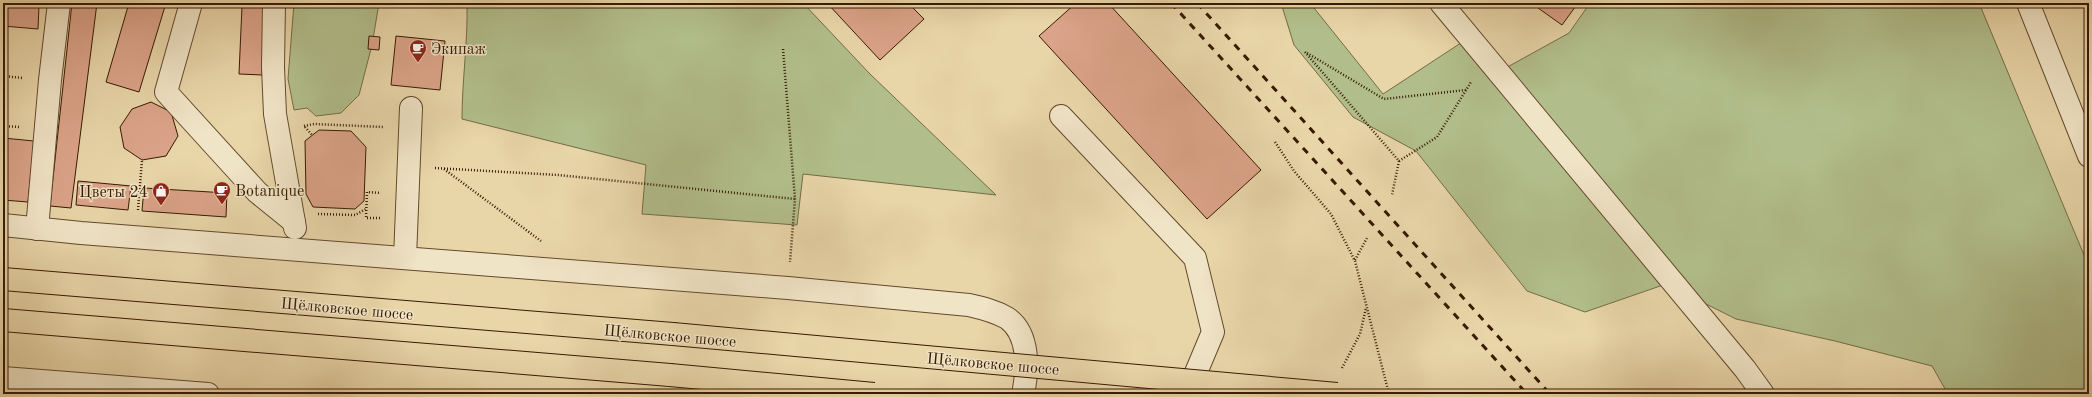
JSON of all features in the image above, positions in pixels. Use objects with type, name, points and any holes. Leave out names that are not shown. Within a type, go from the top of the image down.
[{"type":"main road","name":"Щёлковское шоссе","points":[[3,279],[673,334],[1337,394]]},
{"type":"main road","points":[[3,320],[670,375],[874,394]]},
{"type":"street","points":[[37,229],[50,80],[59,3]]},
{"type":"street","points":[[191,3],[166,92],[257,192],[303,218]]},
{"type":"street","points":[[274,3],[273,67],[275,114],[278,130],[303,218],[298,250]]},
{"type":"street","points":[[1441,3],[1745,369],[1763,394]]},
{"type":"street","points":[[2028,3],[2089,156]]},
{"type":"street","points":[[405,258],[411,108]]},
{"type":"street","points":[[1061,116],[1195,258],[1213,332],[1187,394]]},
{"type":"street","points":[[3,225],[298,250],[788,288],[968,305],[991,311],[1008,319],[1020,334],[1025,349],[1026,368],[1023,394]]},
{"type":"street","points":[[10,384],[208,394]]},
{"type":"path","points":[[782,49],[795,200],[789,270]]},
{"type":"path","points":[[1399,161],[1305,52],[1384,99],[1466,90]]},
{"type":"path","points":[[1392,195],[1399,161],[1437,137],[1486,57]]},
{"type":"path","points":[[278,130],[314,124],[374,127]]},
{"type":"path","points":[[304,126],[312,135]]},
{"type":"path","points":[[1275,142],[1294,171],[1331,214],[1355,261],[1366,308],[1390,394]]},
{"type":"path","points":[[137,216],[142,160]]},
{"type":"path","points":[[542,242],[444,168],[558,175],[795,200]]},
{"type":"path","points":[[366,202],[366,214]]},
{"type":"path","points":[[303,218],[355,215],[366,209]]},
{"type":"path","points":[[1355,261],[1367,238]]},
{"type":"path","points":[[1335,372],[1342,369],[1360,334],[1366,308]]},
{"type":"green space","points":[[294,3],[379,3],[372,45],[359,95],[341,113],[316,116],[307,108],[294,110],[288,79]]},
{"type":"green space","points":[[467,3],[803,3],[869,73],[996,195],[803,174],[797,225],[642,214],[646,165],[462,119],[467,32]]},
{"type":"green space","points":[[1281,3],[1310,3],[1383,94],[1473,35],[1502,70],[1569,33],[1590,3],[1979,3],[2089,267],[2089,385],[2082,394],[1948,394],[1932,366],[1835,341],[1736,319],[1666,284],[1585,312],[1527,291],[1416,151],[1353,117],[1294,45]]},
{"type":"building","points":[[72,3],[97,3],[71,208],[50,206]]},
{"type":"building","points":[[129,3],[166,3],[139,92],[106,82]]},
{"type":"building","points":[[237,3],[265,3],[265,7],[237,6]]},
{"type":"building","points":[[827,3],[908,3],[924,19],[880,60]]},
{"type":"building","points":[[1076,3],[1108,3],[1261,170],[1207,219],[1039,36]]},
{"type":"building","points":[[1531,3],[1578,3],[1562,25]]},
{"type":"building","points":[[3,4],[39,6],[38,29],[3,26]]},
{"type":"building","points":[[242,6],[265,7],[262,75],[239,74]]},
{"type":"building","points":[[369,36],[380,37],[379,50],[368,49]]},
{"type":"building","name":"Экипаж","points":[[396,36],[445,41],[440,90],[391,85]]},
{"type":"building","points":[[151,102],[171,112],[178,136],[166,156],[142,160],[124,148],[120,127],[132,109]]},
{"type":"building","points":[[319,130],[351,131],[366,147],[364,201],[355,209],[313,207],[306,194],[305,141]]},
{"type":"building","points":[[3,138],[34,141],[28,202],[3,200]]},
{"type":"building","points":[[78,181],[131,186],[128,210],[76,205]]},
{"type":"building","points":[[144,188],[227,193],[226,217],[142,211]]},
{"type":"railway","points":[[1171,3],[1527,394]]},
{"type":"railway","points":[[1197,3],[1550,394]]},
{"type":"place","name":"Экипаж","points":[[418,63]]},
{"type":"place","name":"Botanique","points":[[222,205]]},
{"type":"place","name":"Цветы 24","points":[[161,206]]}]
